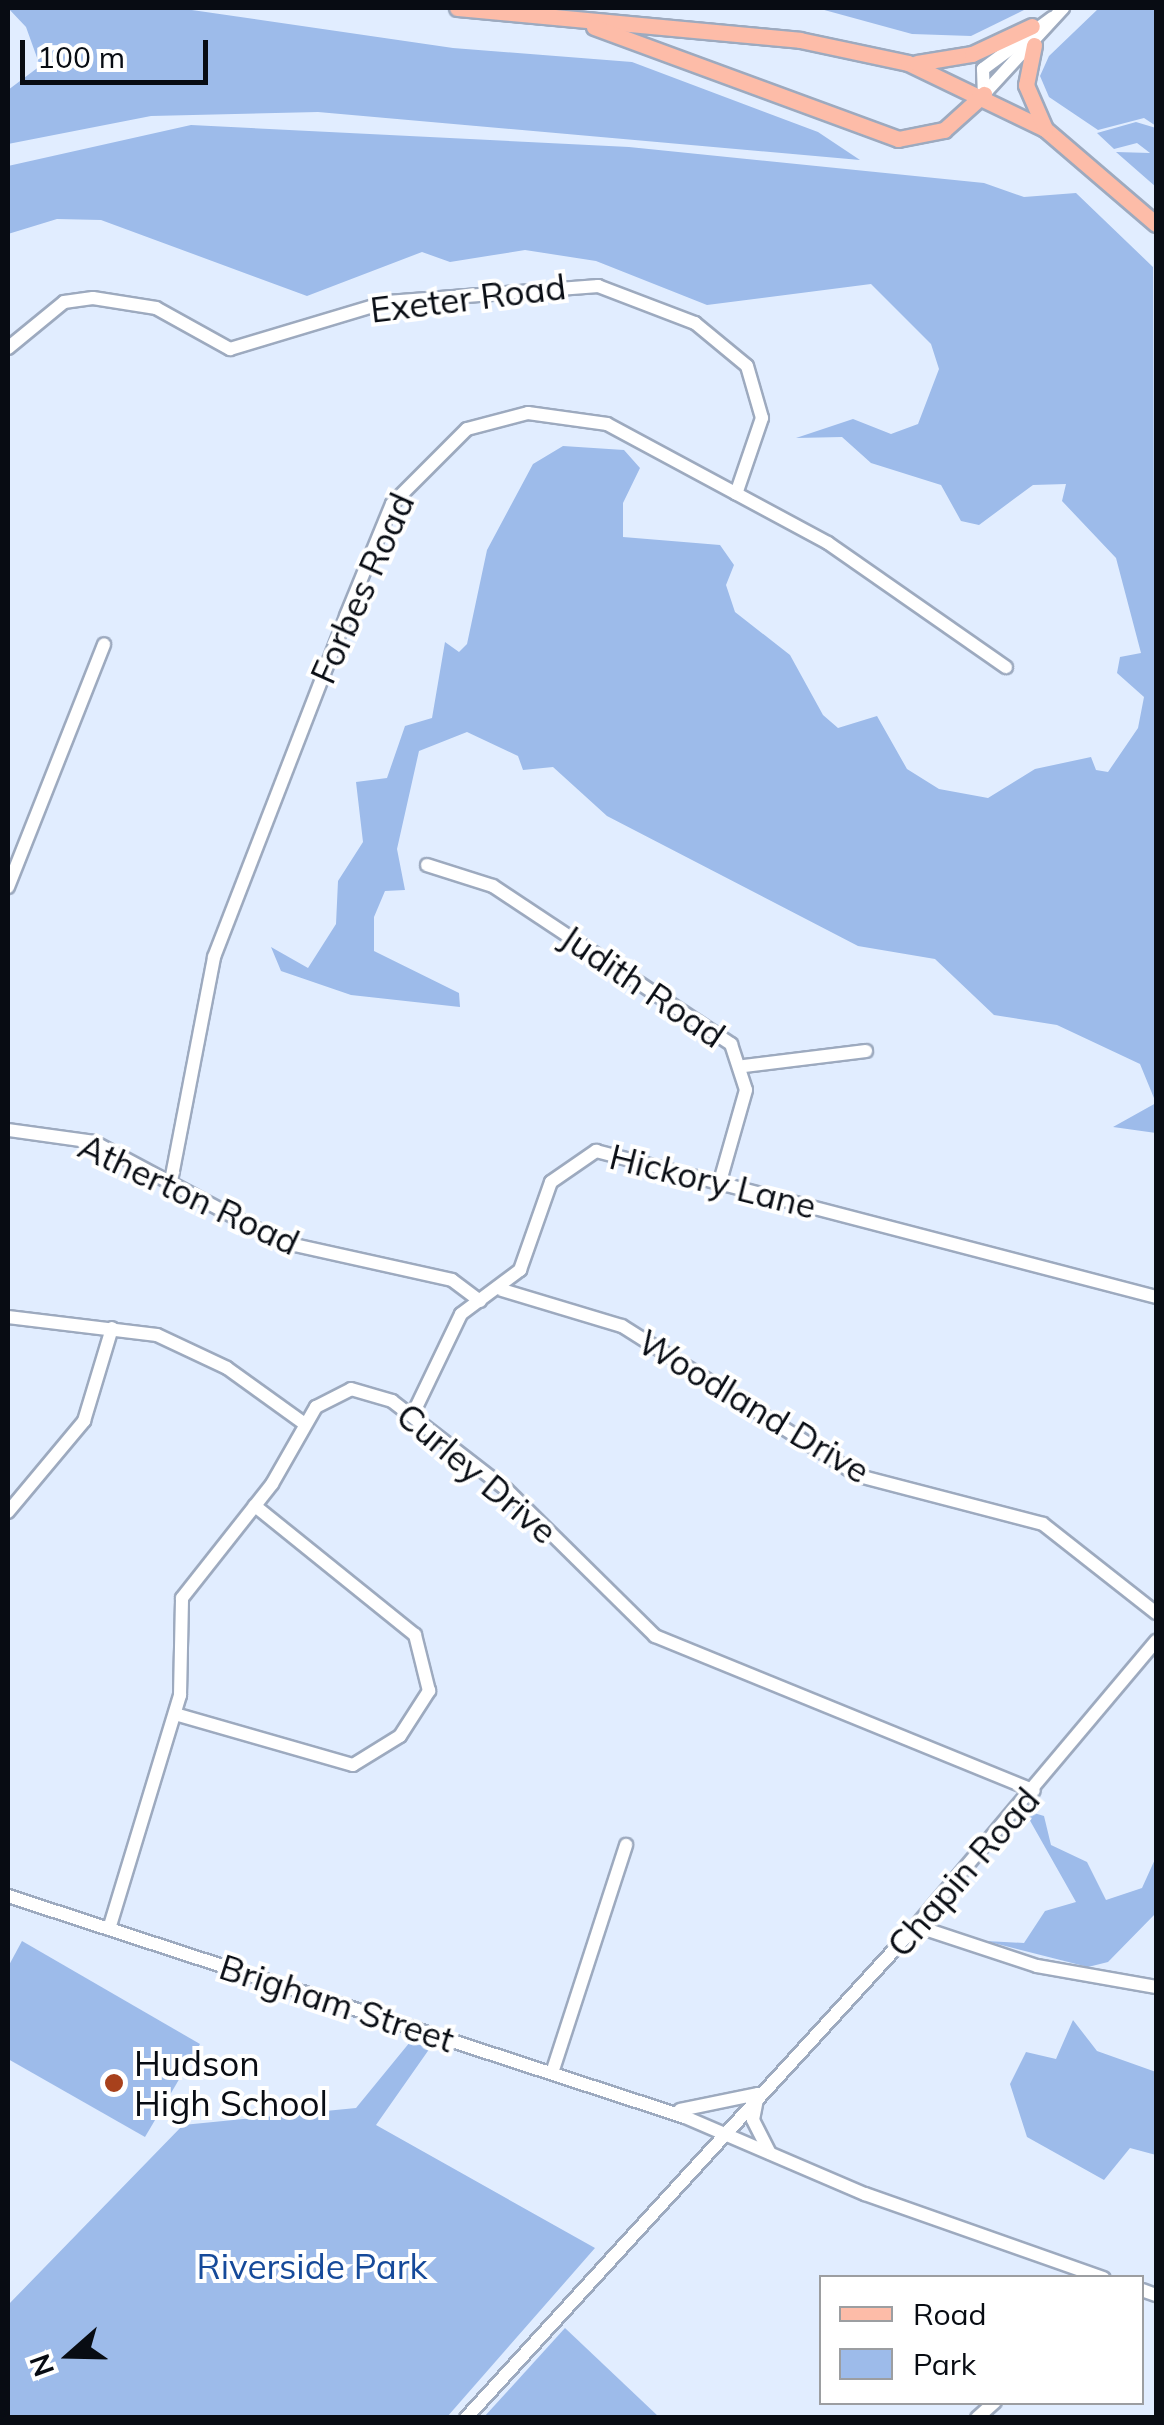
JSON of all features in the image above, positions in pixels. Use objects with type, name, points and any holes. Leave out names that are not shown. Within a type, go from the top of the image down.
[{"type":"main road","points":[[457,8],[800,40],[908,64],[984,94],[1045,129],[1156,224]]},
{"type":"main road","points":[[536,15],[639,42],[898,139],[944,130],[984,94]]},
{"type":"main road","points":[[908,64],[972,54],[1032,26]]},
{"type":"main road","points":[[1034,45],[1026,85],[1045,129]]},
{"type":"street","points":[[984,94],[1034,45],[1063,8]]},
{"type":"street","points":[[984,94],[983,69],[1032,26],[1052,18]]},
{"type":"street","name":"Exeter Road","points":[[8,348],[64,302],[92,298],[156,308],[230,349],[387,302],[598,286],[695,323],[748,366],[762,418],[736,494]]},
{"type":"street","name":"Forbes Road","points":[[170,1181],[214,957],[406,483],[467,428],[549,413],[607,424],[828,543],[1006,666]]},
{"type":"street","points":[[8,887],[13,838],[104,644]]},
{"type":"street","name":"Judith Road","points":[[428,865],[502,892],[719,1034],[744,1066],[744,1100],[720,1181]]},
{"type":"street","points":[[744,1066],[866,1051]]},
{"type":"street","name":"Atherton Road","points":[[8,1130],[94,1142],[281,1242],[452,1280],[480,1301]]},
{"type":"street","name":"Hickory Lane","points":[[502,1290],[525,1259],[551,1182],[578,1156],[614,1152],[1156,1298]]},
{"type":"street","points":[[412,1416],[450,1333],[480,1301],[502,1290]]},
{"type":"street","name":"Woodland Drive","points":[[502,1290],[622,1326],[859,1476],[1043,1524],[1156,1613]]},
{"type":"street","points":[[8,1317],[112,1328],[205,1356],[306,1424]]},
{"type":"street","points":[[8,1512],[84,1421],[112,1328]]},
{"type":"street","name":"Curley Drive","points":[[109,1928],[176,1714],[182,1598],[254,1506],[325,1400],[351,1389],[412,1416],[524,1504],[656,1636],[1034,1791]]},
{"type":"street","points":[[176,1714],[353,1765],[400,1736],[429,1691],[415,1636],[254,1506]]},
{"type":"street","name":"Chapin Road","points":[[466,2418],[758,2094],[916,1926],[1034,1791],[1156,1640]]},
{"type":"street","points":[[552,2073],[626,1845]]},
{"type":"street","name":"Brigham Street","points":[[8,1896],[668,2111],[1096,2275]]},
{"type":"street","points":[[916,1926],[1037,1966],[1156,1987]]},
{"type":"street","points":[[758,2094],[753,2120],[772,2154]]},
{"type":"street","name":"Brigham Street","points":[[668,2111],[758,2094]]},
{"type":"green space","points":[[8,8],[178,8],[453,48],[632,62],[818,132],[860,160],[318,112],[151,116],[8,144],[8,90],[40,66],[26,27]]},
{"type":"green space","points":[[817,8],[1028,8],[971,36],[912,34]]},
{"type":"green space","points":[[1099,8],[1156,8],[1156,126],[1144,118],[1098,130],[1049,97],[1040,76],[1049,56]]},
{"type":"green space","points":[[1136,122],[1156,128],[1156,187],[1116,152],[1150,153],[1137,143],[1114,149],[1097,133]]},
{"type":"green space","points":[[191,125],[629,147],[984,183],[1024,197],[1076,193],[1153,267],[1156,1103],[1140,1064],[1057,1025],[994,1015],[935,959],[858,946],[607,816],[553,767],[523,770],[518,756],[467,732],[419,751],[397,849],[405,890],[385,891],[374,917],[374,951],[459,993],[460,1007],[351,995],[281,971],[271,947],[308,968],[336,924],[338,881],[363,842],[356,782],[387,778],[405,726],[432,718],[445,642],[459,652],[467,644],[487,550],[533,464],[563,446],[624,450],[640,468],[623,503],[623,537],[720,545],[734,565],[726,585],[735,612],[790,655],[823,715],[838,728],[877,716],[907,769],[939,789],[988,798],[1035,769],[1091,757],[1096,770],[1108,772],[1138,728],[1144,697],[1117,673],[1120,657],[1141,653],[1116,558],[1062,501],[1066,484],[1033,485],[979,525],[961,521],[941,485],[871,463],[842,437],[796,438],[853,419],[891,434],[918,424],[939,369],[931,344],[871,284],[707,305],[596,261],[525,250],[450,262],[422,252],[307,296],[101,220],[57,219],[8,234],[8,166]]},
{"type":"green space","points":[[1156,1103],[1156,1133],[1113,1127]]},
{"type":"green space","points":[[1024,1810],[1044,1816],[1051,1845],[1087,1862],[1106,1900],[1142,1888],[1156,1857],[1156,1913],[1108,1962],[1088,1967],[986,1941],[1024,1943],[1045,1911],[1076,1902]]},
{"type":"green space","points":[[22,1941],[200,2044],[145,2137],[8,2059],[8,1967]]},
{"type":"green space","points":[[1073,2020],[1097,2051],[1156,2072],[1156,2155],[1130,2148],[1104,2180],[1027,2137],[1010,2084],[1026,2052],[1056,2059]]},
{"type":"green space","name":"Riverside Park","points":[[410,2042],[430,2048],[376,2125],[595,2248],[447,2417],[8,2417],[8,2305],[183,2125],[356,2108]]},
{"type":"green space","points":[[565,2328],[659,2417],[484,2417]]},
{"type":"place","name":"Hudson High School","points":[[114,2083]]}]
